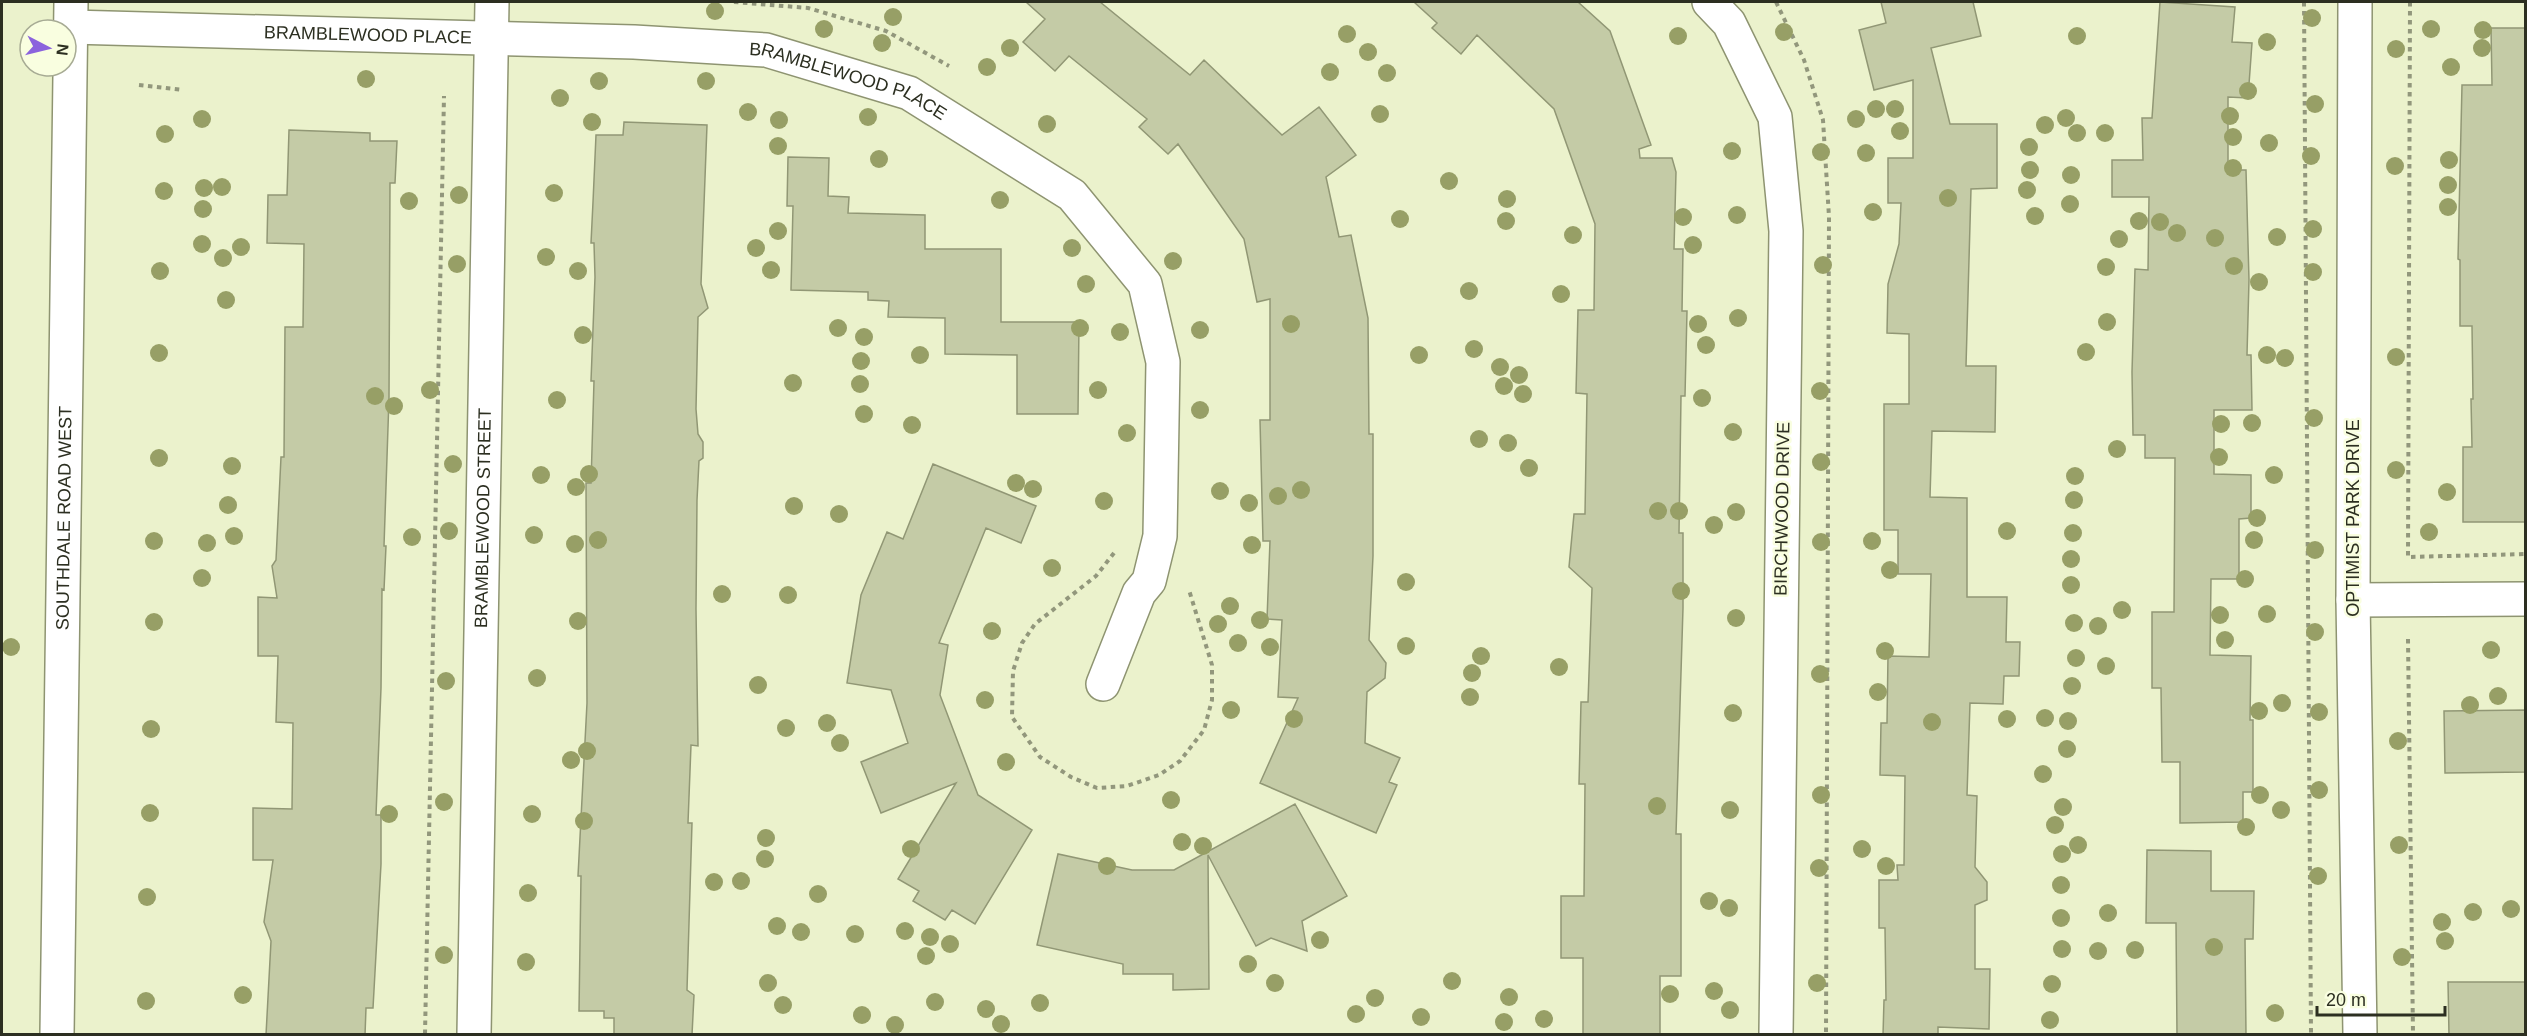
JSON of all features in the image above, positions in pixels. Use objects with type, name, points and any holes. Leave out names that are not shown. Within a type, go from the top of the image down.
[{"type":"street","name":"BRAMBLEWOOD STREET","points":[[474,1035],[492,2]]},
{"type":"street","name":"BIRCHWOOD DRIVE","points":[[1709,2],[1729,23],[1775,117],[1786,231],[1776,1035]]},
{"type":"street","name":"OPTIMIST PARK DRIVE","points":[[2355,2],[2353,600],[2360,1035]]},
{"type":"street","name":"BRAMBLEWOOD PLACE","points":[[71,14],[491,38],[634,42],[766,50],[909,93],[1072,195],[1145,284],[1163,362],[1160,537],[1149,581],[1139,593],[1103,684]]},
{"type":"street","name":"SOUTHDALE ROAD WEST","points":[[57,1035],[71,14]]},
{"type":"street","points":[[2353,600],[2526,599]]},
{"type":"path","points":[[734,2],[808,8],[864,24],[886,31],[950,66]]},
{"type":"path","points":[[2304,2],[2311,1035]]},
{"type":"path","points":[[2410,2],[2408,556],[2526,554]]},
{"type":"path","points":[[943,74],[957,58]]},
{"type":"path","points":[[139,85],[183,90]]},
{"type":"path","points":[[424,1035],[444,96]]},
{"type":"path","points":[[1118,548],[1096,576],[1035,624],[1022,643],[1013,671],[1012,717],[1040,757],[1071,777],[1097,788],[1127,786],[1159,775],[1180,761],[1204,730],[1212,700],[1212,665],[1190,599],[1188,579]]},
{"type":"path","points":[[2411,600],[2408,637],[2413,1035]]},
{"type":"building","points":[[1026,2],[1100,2],[1190,75],[1204,60],[1282,135],[1319,107],[1356,155],[1326,177],[1339,237],[1351,235],[1368,318],[1369,434],[1373,434],[1373,556],[1369,640],[1386,663],[1385,678],[1367,692],[1365,743],[1400,758],[1389,782],[1397,785],[1376,833],[1260,783],[1298,698],[1278,697],[1282,620],[1267,619],[1270,541],[1263,541],[1260,420],[1270,420],[1270,299],[1257,302],[1244,239],[1178,144],[1168,154],[1139,127],[1147,119],[1069,56],[1055,71],[1023,42],[1045,19]]},
{"type":"building","points":[[1414,2],[1578,2],[1610,31],[1651,145],[1639,149],[1640,158],[1672,158],[1676,172],[1674,249],[1683,249],[1682,311],[1687,311],[1685,396],[1681,396],[1679,533],[1683,533],[1683,608],[1676,834],[1681,834],[1681,976],[1660,976],[1660,1035],[1583,1035],[1583,958],[1561,958],[1561,896],[1584,896],[1585,784],[1579,784],[1581,702],[1588,702],[1592,588],[1569,567],[1574,514],[1585,514],[1587,394],[1576,393],[1578,310],[1594,310],[1595,224],[1554,109],[1477,35],[1461,54],[1432,28],[1437,23]]},
{"type":"building","points":[[1881,2],[1973,2],[1981,36],[1931,48],[1950,124],[1997,124],[1997,188],[1971,189],[1966,366],[1996,366],[1995,432],[1932,431],[1930,497],[1967,498],[1967,597],[2007,597],[2006,642],[2020,642],[2019,676],[2004,676],[2003,704],[1970,703],[1967,795],[1977,796],[1975,867],[1987,882],[1987,900],[1975,905],[1975,969],[1990,969],[1989,1029],[1938,1027],[1938,1035],[1883,1035],[1884,1000],[1886,1000],[1885,928],[1879,928],[1879,880],[1898,880],[1897,865],[1904,865],[1905,776],[1880,775],[1881,723],[1887,723],[1888,656],[1929,657],[1931,574],[1898,574],[1898,530],[1884,530],[1884,404],[1909,404],[1909,334],[1887,333],[1888,284],[1899,244],[1901,203],[1888,203],[1888,158],[1913,158],[1913,80],[1874,90],[1859,30],[1886,23]]},
{"type":"building","points":[[2160,2],[2235,7],[2232,42],[2252,43],[2248,98],[2228,97],[2228,170],[2246,170],[2249,280],[2247,355],[2251,355],[2252,410],[2214,410],[2214,474],[2251,475],[2251,518],[2239,519],[2239,579],[2211,579],[2210,655],[2251,656],[2250,720],[2253,720],[2253,792],[2243,792],[2243,822],[2180,823],[2180,762],[2162,762],[2161,688],[2152,688],[2152,612],[2174,612],[2175,458],[2145,458],[2145,435],[2133,435],[2135,269],[2148,270],[2149,197],[2112,197],[2112,160],[2143,160],[2142,118],[2152,118]]},
{"type":"building","points":[[2491,28],[2526,28],[2526,522],[2463,522],[2463,447],[2472,447],[2471,399],[2473,399],[2472,326],[2460,326],[2460,260],[2458,259],[2462,85],[2492,85]]},
{"type":"building","points":[[624,122],[707,125],[701,284],[708,308],[698,317],[696,409],[698,434],[703,442],[703,458],[699,461],[697,500],[698,746],[691,745],[688,823],[692,823],[687,990],[694,995],[692,1035],[614,1035],[614,1018],[604,1018],[604,1011],[579,1011],[581,876],[578,876],[587,703],[586,483],[591,483],[594,381],[591,381],[595,277],[594,243],[591,243],[596,135],[623,135]]},
{"type":"building","points":[[289,130],[370,133],[370,141],[397,141],[395,183],[390,183],[389,398],[384,546],[386,546],[384,590],[382,589],[376,815],[381,815],[381,864],[373,1008],[366,1008],[365,1035],[266,1035],[271,941],[264,922],[273,860],[253,860],[253,808],[292,809],[293,723],[276,722],[278,656],[258,656],[258,597],[277,598],[272,566],[276,560],[281,457],[284,457],[285,327],[303,327],[304,244],[267,243],[268,195],[287,195]]},
{"type":"building","points":[[788,157],[829,158],[828,196],[849,197],[848,213],[925,215],[925,249],[1001,249],[1001,322],[1079,322],[1078,414],[1017,414],[1017,355],[945,354],[945,318],[888,317],[889,301],[868,300],[868,292],[791,290],[793,206],[787,206]]},
{"type":"building","points":[[933,464],[1036,506],[1021,543],[986,528],[939,643],[948,645],[940,695],[978,795],[1032,830],[975,924],[952,910],[945,920],[913,901],[919,891],[898,879],[956,783],[881,813],[861,762],[908,743],[891,690],[847,683],[861,595],[887,532],[903,539]]},
{"type":"building","points":[[2526,710],[2526,772],[2445,773],[2444,711]]},
{"type":"building","points":[[1295,804],[1347,896],[1302,921],[1307,951],[1271,938],[1256,946],[1208,855],[1209,989],[1173,990],[1173,974],[1123,974],[1123,964],[1037,945],[1058,854],[1132,870],[1174,870]]},
{"type":"building","points":[[2147,850],[2211,851],[2211,891],[2254,891],[2253,939],[2245,939],[2246,1035],[2177,1035],[2176,923],[2146,923]]},
{"type":"building","points":[[2448,982],[2526,982],[2526,1035],[2449,1035]]}]
